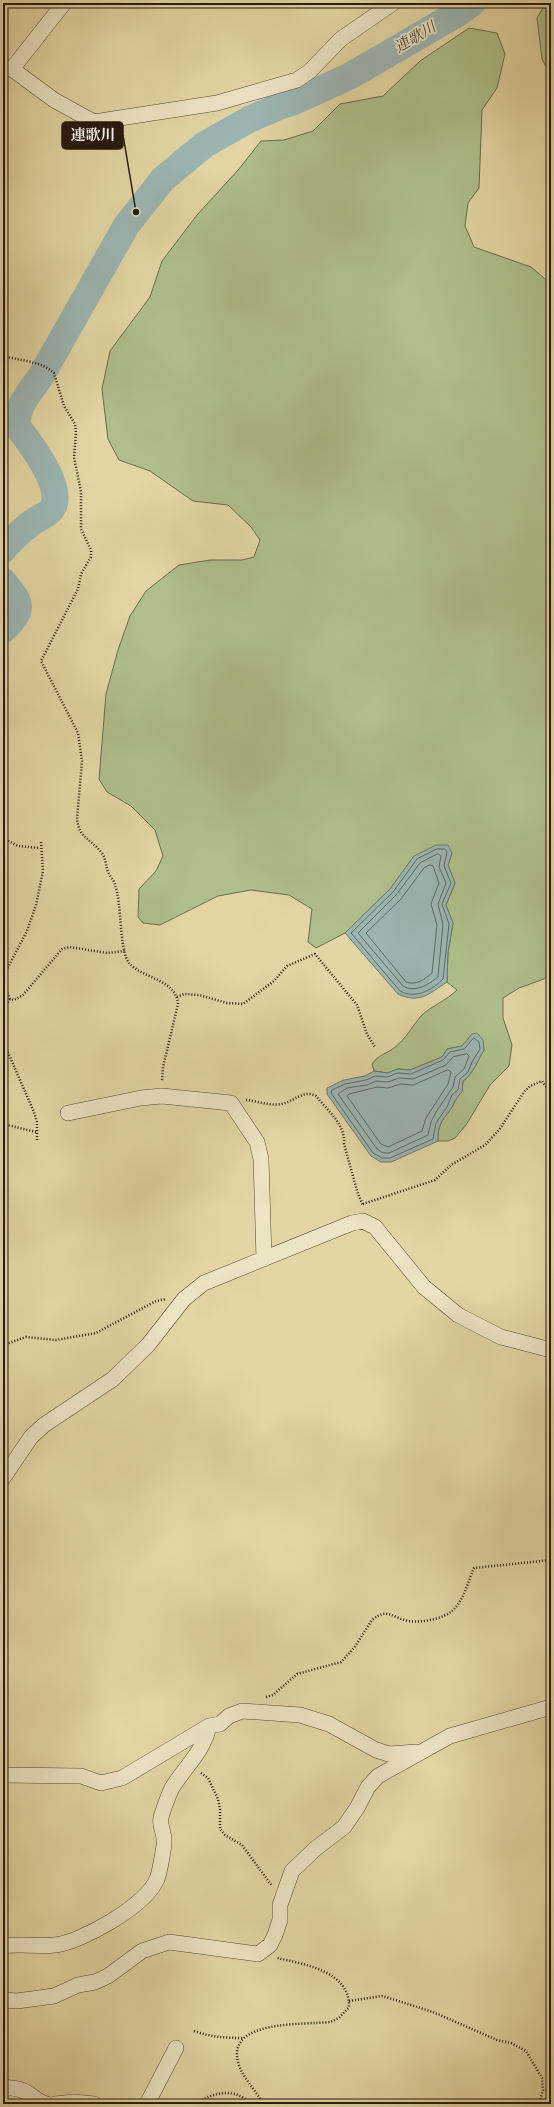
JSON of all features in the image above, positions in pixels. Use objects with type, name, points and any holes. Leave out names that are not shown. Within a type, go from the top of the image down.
[{"type":"street","points":[[64,3],[8,69],[54,100],[94,122],[217,103],[297,80],[310,71],[341,39],[393,3]]},
{"type":"street","points":[[68,1113],[141,1098],[162,1096],[231,1103],[257,1142],[261,1159],[264,1259]]},
{"type":"street","points":[[3,1478],[31,1437],[44,1425],[113,1379],[148,1345],[184,1299],[204,1283],[345,1225],[363,1221],[375,1228],[424,1287],[458,1315],[501,1337],[551,1350]]},
{"type":"street","points":[[3,2000],[17,2001],[54,1996],[78,1985],[95,1982],[108,1976],[142,1951],[156,1945],[169,1942],[258,1954],[270,1945],[275,1935],[280,1920],[280,1905],[292,1871],[344,1827],[368,1788],[378,1776],[450,1736],[551,1707]]},
{"type":"street","points":[[3,1775],[75,1776],[101,1783],[111,1782],[122,1778],[135,1768],[209,1726],[220,1724],[229,1716],[242,1711],[300,1715],[329,1724],[376,1750],[389,1754],[423,1752]]},
{"type":"street","points":[[3,1946],[53,1945],[68,1943],[85,1936],[119,1915],[148,1893],[157,1878],[165,1841],[159,1824],[161,1815],[172,1789],[206,1739],[209,1726]]},
{"type":"street","points":[[147,2104],[176,2048]]},
{"type":"street","points":[[3,2087],[14,2087],[26,2092],[42,2103],[47,2104]]},
{"type":"street","points":[[55,2104],[74,2102],[94,2104]]},
{"type":"path","points":[[3,356],[39,364],[51,370],[56,377],[64,406],[75,424],[76,433],[74,457],[81,492],[81,529],[91,550],[90,557],[82,574],[78,589],[41,661],[78,733],[82,761],[77,819],[78,828],[81,834],[102,852],[106,860],[109,875],[116,886],[125,951],[130,964],[167,985],[177,997],[178,1004],[163,1067],[162,1096]]},
{"type":"path","points":[[3,838],[18,846],[40,848]]},
{"type":"path","points":[[10,999],[4,981],[5,973],[27,931],[36,905],[43,871],[40,848],[41,842]]},
{"type":"path","points":[[10,999],[14,1000],[23,995],[62,949],[70,947],[107,953],[125,951]]},
{"type":"path","points":[[177,997],[184,994],[199,995],[227,1003],[243,1004],[274,981],[287,966],[315,954],[357,1005],[367,1034],[375,1047]]},
{"type":"path","points":[[3,1010],[10,999]]},
{"type":"path","points":[[3,1041],[34,1112],[37,1122],[36,1140]]},
{"type":"path","points":[[363,1204],[435,1180],[451,1165],[485,1145],[499,1130],[524,1092],[530,1086],[542,1081],[547,1088]]},
{"type":"path","points":[[231,1103],[238,1098],[281,1104],[305,1094],[311,1093],[316,1096],[343,1129],[345,1136],[344,1144],[358,1194],[363,1204],[363,1221]]},
{"type":"path","points":[[3,1124],[36,1132]]},
{"type":"path","points":[[3,1345],[26,1337],[56,1340],[96,1333],[156,1301],[174,1298],[184,1299]]},
{"type":"path","points":[[242,1711],[250,1703],[273,1695],[297,1674],[341,1662],[348,1657],[372,1620],[377,1616],[391,1614],[408,1621],[416,1621],[438,1618],[447,1614],[453,1610],[460,1600],[474,1568],[551,1560]]},
{"type":"path","points":[[191,1763],[208,1778],[213,1786],[220,1809],[220,1829],[225,1835],[242,1846],[263,1872],[274,1890],[280,1905]]},
{"type":"path","points":[[194,2031],[208,2036],[243,2038],[256,2030],[330,2022],[345,2013],[349,2007],[349,2001],[345,1988],[337,1979],[326,1972],[258,1954]]},
{"type":"path","points":[[349,2001],[382,1996],[434,2012],[497,2040],[511,2043],[526,2051],[542,2078],[543,2090],[539,2104]]},
{"type":"path","points":[[243,2038],[237,2052],[238,2062],[263,2104]]},
{"type":"path","points":[[194,2104],[211,2095],[235,2092],[246,2098],[251,2104]]},
{"type":"green space","points":[[546,3],[551,3],[551,76],[542,59],[537,18]]},
{"type":"green space","points":[[469,28],[497,33],[505,54],[497,88],[482,110],[479,188],[468,203],[465,226],[474,247],[531,267],[551,284],[551,973],[544,979],[519,988],[503,998],[503,1018],[512,1045],[509,1066],[490,1085],[466,1125],[455,1138],[448,1141],[438,1141],[438,1132],[441,1124],[456,1098],[462,1092],[463,1081],[473,1071],[484,1050],[472,1034],[462,1046],[447,1049],[442,1057],[410,1070],[398,1069],[387,1073],[374,1071],[372,1064],[379,1057],[398,1044],[425,1012],[457,990],[447,982],[448,952],[453,923],[446,905],[455,883],[448,865],[452,853],[414,856],[390,889],[345,933],[316,948],[308,942],[312,909],[289,895],[251,890],[218,896],[160,925],[143,923],[138,917],[139,889],[156,871],[163,856],[155,830],[131,806],[107,792],[99,779],[106,694],[118,650],[130,616],[146,591],[179,565],[210,560],[242,560],[254,557],[260,540],[251,527],[228,505],[193,501],[150,471],[119,460],[108,439],[102,389],[110,351],[150,297],[162,261],[197,215],[239,169],[261,141],[284,140],[313,131],[340,104],[383,96],[420,61]]},
{"type":"water","points":[[436,845],[448,845],[452,853],[448,865],[455,883],[446,905],[453,923],[448,952],[447,982],[424,996],[418,998],[405,997],[398,994],[345,933],[390,889],[414,856]]},
{"type":"water","points":[[477,1033],[483,1040],[484,1050],[473,1071],[463,1081],[462,1092],[456,1098],[441,1124],[438,1132],[438,1141],[391,1162],[381,1162],[371,1156],[327,1094],[327,1088],[344,1080],[365,1076],[374,1071],[387,1073],[398,1069],[410,1070],[442,1057],[447,1049],[462,1046],[472,1034]]},
{"type":"waterway","name":"連歌川","points":[[3,550],[12,539],[32,522],[50,511],[55,503],[55,493],[46,468],[18,427],[17,420],[21,406],[41,376],[126,226],[163,179],[204,145],[250,119],[293,102],[350,76],[460,12],[472,3]]},
{"type":"waterway","name":"連歌川","points":[[3,581],[14,595],[18,606],[18,611],[15,617],[3,630]]},
{"type":"place","name":"連歌川","points":[[136,212]]}]
